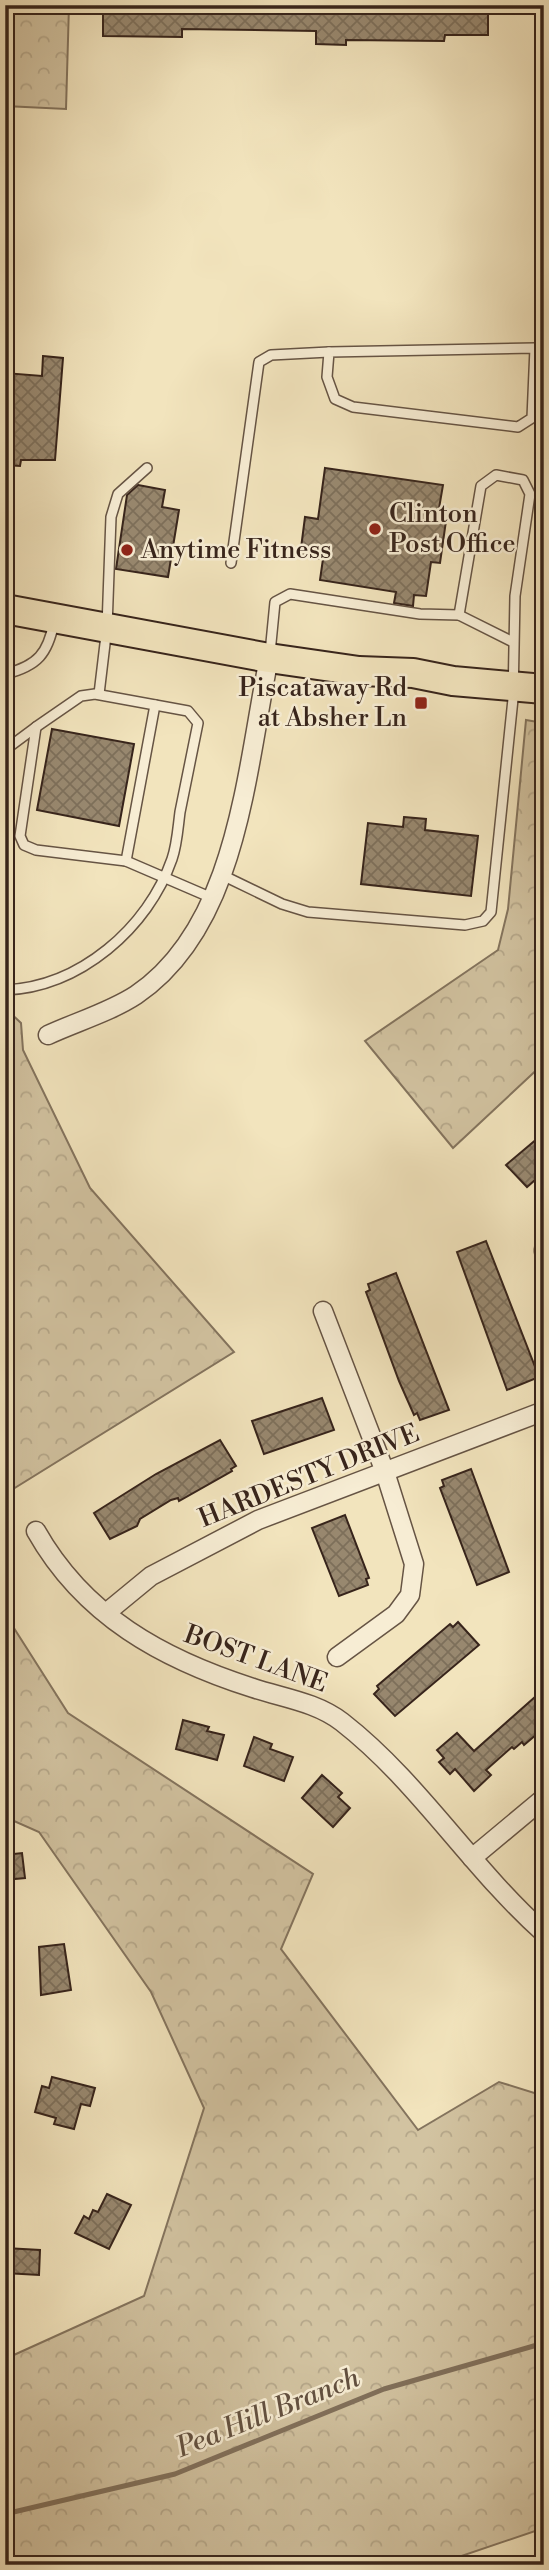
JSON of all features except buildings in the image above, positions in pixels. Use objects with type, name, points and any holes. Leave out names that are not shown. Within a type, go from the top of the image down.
[{"type":"main road","points":[[5,609],[269,658],[359,671],[544,689]]},
{"type":"street","points":[[48,1035],[135,996],[168,967],[207,915],[222,876],[269,658]]},
{"type":"street","points":[[323,1311],[385,1472],[414,1564],[412,1587],[396,1614],[337,1657]]},
{"type":"street","name":"HARDESTY DRIVE","points":[[106,1613],[151,1576],[215,1541],[338,1487],[385,1472],[544,1411]]},
{"type":"street","name":"BOST LANE","points":[[36,1531],[50,1555],[77,1587],[106,1613],[154,1648],[179,1662],[309,1704],[341,1722],[387,1764],[544,1933]]},
{"type":"street","points":[[472,1858],[544,1798]]},
{"type":"lane","points":[[231,563],[259,362],[271,355],[329,352],[539,349],[532,418],[518,427],[353,407],[335,399],[327,377],[329,352]]},
{"type":"lane","points":[[99,694],[107,627],[111,517],[118,494],[147,468]]},
{"type":"lane","points":[[222,876],[282,904],[309,912],[452,925],[483,921],[491,912],[514,684],[515,596],[530,494],[523,480],[496,475],[481,486],[459,615]]},
{"type":"lane","points":[[269,658],[275,602],[290,594],[420,614],[459,615],[513,642]]},
{"type":"lane","points":[[5,674],[20,671],[43,654],[49,646],[55,617]]},
{"type":"lane","points":[[5,750],[81,696],[99,694],[188,711],[198,723],[172,859],[153,900],[130,930],[100,955],[70,974],[5,990]]},
{"type":"lane","points":[[126,861],[155,705]]},
{"type":"lane","points":[[36,727],[20,836],[24,845],[36,850],[126,861],[214,899]]},
{"type":"green space","points":[[5,5],[69,5],[66,109],[5,106]]},
{"type":"green space","points":[[526,720],[544,723],[544,1063],[453,1148],[365,1041],[498,950],[508,909]]},
{"type":"green space","points":[[5,1008],[21,1023],[23,1050],[90,1188],[234,1352],[5,1494]]},
{"type":"green space","points":[[5,1614],[68,1713],[313,1874],[281,1949],[418,2130],[499,2082],[544,2096],[544,2528],[435,2565],[5,2565],[5,2359],[144,2296],[204,2108],[151,1992],[39,1832],[5,1817]]},
{"type":"waterway","name":"Pea Hill Branch","points":[[5,2514],[175,2474],[384,2389],[544,2343]]},
{"type":"place","name":"Clinton Post Office","points":[[375,529]]},
{"type":"place","name":"Anytime Fitness","points":[[127,550]]},
{"type":"place","name":"Piscataway Rd at Absher Ln","points":[[421,703]]}]
